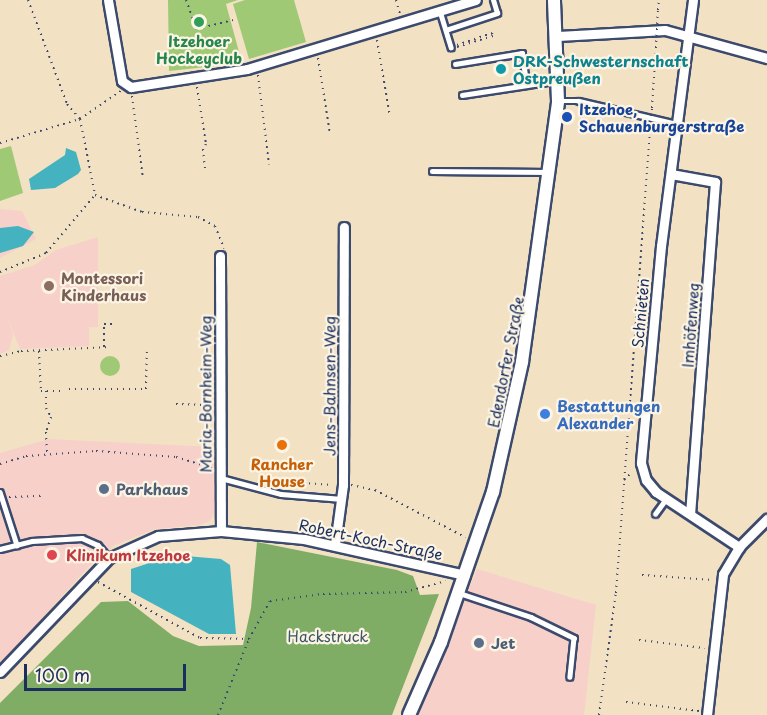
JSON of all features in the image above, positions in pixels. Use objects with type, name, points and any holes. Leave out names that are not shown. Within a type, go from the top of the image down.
[{"type":"street","points":[[108,0],[128,86],[257,66],[476,0]]},
{"type":"street","name":"Edendorfer Straße","points":[[409,715],[459,593],[494,486],[522,362],[558,101],[558,36],[554,0]]},
{"type":"street","name":"Schnieten","points":[[693,0],[671,174],[641,455],[646,480],[665,500],[739,547]]},
{"type":"street","points":[[558,36],[650,29],[690,35],[767,58]]},
{"type":"street","name":"Imhöfenweg","points":[[671,174],[715,182],[690,514]]},
{"type":"street","name":"Jens-Bahnsen-Weg","points":[[335,544],[342,499],[344,227]]},
{"type":"street","name":"Maria-Bornheim-Weg","points":[[220,256],[221,531]]},
{"type":"street","points":[[707,714],[721,581],[739,547],[767,519]]},
{"type":"street","name":"Robert-Koch-Straße","points":[[0,672],[88,577],[109,558],[146,539],[221,531],[335,544],[465,575]]},
{"type":"lane","points":[[446,30],[497,13],[493,0]]},
{"type":"lane","points":[[440,10],[451,46]]},
{"type":"lane","points":[[457,64],[522,53],[527,86]]},
{"type":"lane","points":[[462,95],[558,81]]},
{"type":"lane","points":[[558,101],[579,101],[677,124]]},
{"type":"lane","points":[[432,171],[549,172]]},
{"type":"lane","points":[[219,474],[281,494],[342,499]]},
{"type":"lane","points":[[1,494],[17,545]]},
{"type":"lane","points":[[655,514],[665,500]]},
{"type":"lane","points":[[0,549],[82,538],[98,545],[109,558]]},
{"type":"lane","points":[[459,593],[531,617],[574,638],[570,677]]},
{"type":"path","points":[[28,0],[67,104],[80,119],[95,195]]},
{"type":"path","points":[[186,0],[197,30],[233,20]]},
{"type":"path","points":[[396,0],[403,22]]},
{"type":"path","points":[[599,715],[616,593],[659,0]]},
{"type":"path","points":[[451,46],[492,33],[493,36],[456,47],[457,64]]},
{"type":"path","points":[[377,43],[390,117]]},
{"type":"path","points":[[317,55],[330,134]]},
{"type":"path","points":[[257,66],[269,164]]},
{"type":"path","points":[[195,75],[206,144],[203,149],[205,170]]},
{"type":"path","points":[[0,144],[80,119],[116,98],[128,86]]},
{"type":"path","points":[[128,86],[143,178]]},
{"type":"path","points":[[95,195],[142,212],[205,219],[222,237],[225,253],[220,256]]},
{"type":"path","points":[[0,272],[46,253],[95,195]]},
{"type":"path","points":[[104,347],[104,324],[112,324]]},
{"type":"path","points":[[0,357],[39,351],[111,347]]},
{"type":"path","points":[[69,389],[146,389],[147,347]]},
{"type":"path","points":[[39,351],[41,392],[60,391]]},
{"type":"path","points":[[46,391],[46,408],[51,417],[46,432],[47,454]]},
{"type":"path","points":[[176,404],[220,405]]},
{"type":"path","points":[[0,464],[47,454],[96,451],[176,458],[219,474]]},
{"type":"path","points":[[1,494],[42,496]]},
{"type":"path","points":[[218,715],[249,639],[270,601],[323,594],[405,592],[465,575]]},
{"type":"path","points":[[642,575],[721,581]]},
{"type":"path","points":[[88,577],[200,638],[249,639]]},
{"type":"path","points":[[639,640],[714,649]]},
{"type":"path","points":[[626,702],[707,714]]},
{"type":"shaded area","points":[[0,209],[22,211],[36,239],[0,258]]},
{"type":"shaded area","name":"Montessori Kinderhaus","points":[[98,237],[98,327],[89,327],[89,346],[20,349],[6,314],[13,334],[9,350],[0,354],[0,276],[35,265],[56,250]]},
{"type":"shaded area","name":"Klinikum Itzehoe","points":[[49,439],[213,447],[214,512],[210,521],[199,525],[155,529],[115,545],[91,564],[0,665],[0,453]]},
{"type":"shaded area","points":[[477,569],[596,605],[584,715],[418,715]]},
{"type":"green space","name":"Itzehoer Hockeyclub","points":[[168,0],[238,0],[226,4],[242,63],[169,71]]},
{"type":"green space","points":[[245,0],[294,0],[306,42],[249,59],[233,4]]},
{"type":"green space","points":[[11,146],[23,193],[0,201],[0,149]]},
{"type":"green space","points":[[110,356],[117,359],[120,366],[117,373],[110,376],[103,373],[100,366],[103,359]]},
{"type":"green space","name":"Hackstruck","points":[[257,542],[397,570],[413,576],[420,595],[439,594],[392,715],[0,715],[0,703],[101,602],[128,601],[173,636],[199,646],[243,645],[251,608]]},
{"type":"water","points":[[66,148],[76,152],[81,170],[78,174],[55,188],[31,190],[29,179],[65,155]]},
{"type":"water","points":[[18,226],[34,232],[23,246],[0,253],[0,228]]},
{"type":"water","points":[[174,555],[221,559],[230,565],[236,634],[209,634],[131,592],[131,569]]},
{"type":"place","name":"Itzehoer Hockeyclub","points":[[199,22]]},
{"type":"place","name":"DRK-Schwesternschaft Ostpreußen","points":[[501,69]]},
{"type":"place","name":"Itzehoe, Schauenburgerstraße","points":[[567,117]]},
{"type":"place","name":"Montessori Kinderhaus","points":[[49,286]]},
{"type":"place","name":"Bestattungen Alexander","points":[[545,414]]},
{"type":"place","name":"Rancher House","points":[[282,445]]},
{"type":"place","name":"Parkhaus","points":[[104,489]]},
{"type":"place","name":"Klinikum Itzehoe","points":[[52,555]]},
{"type":"place","name":"Jet","points":[[479,643]]}]
